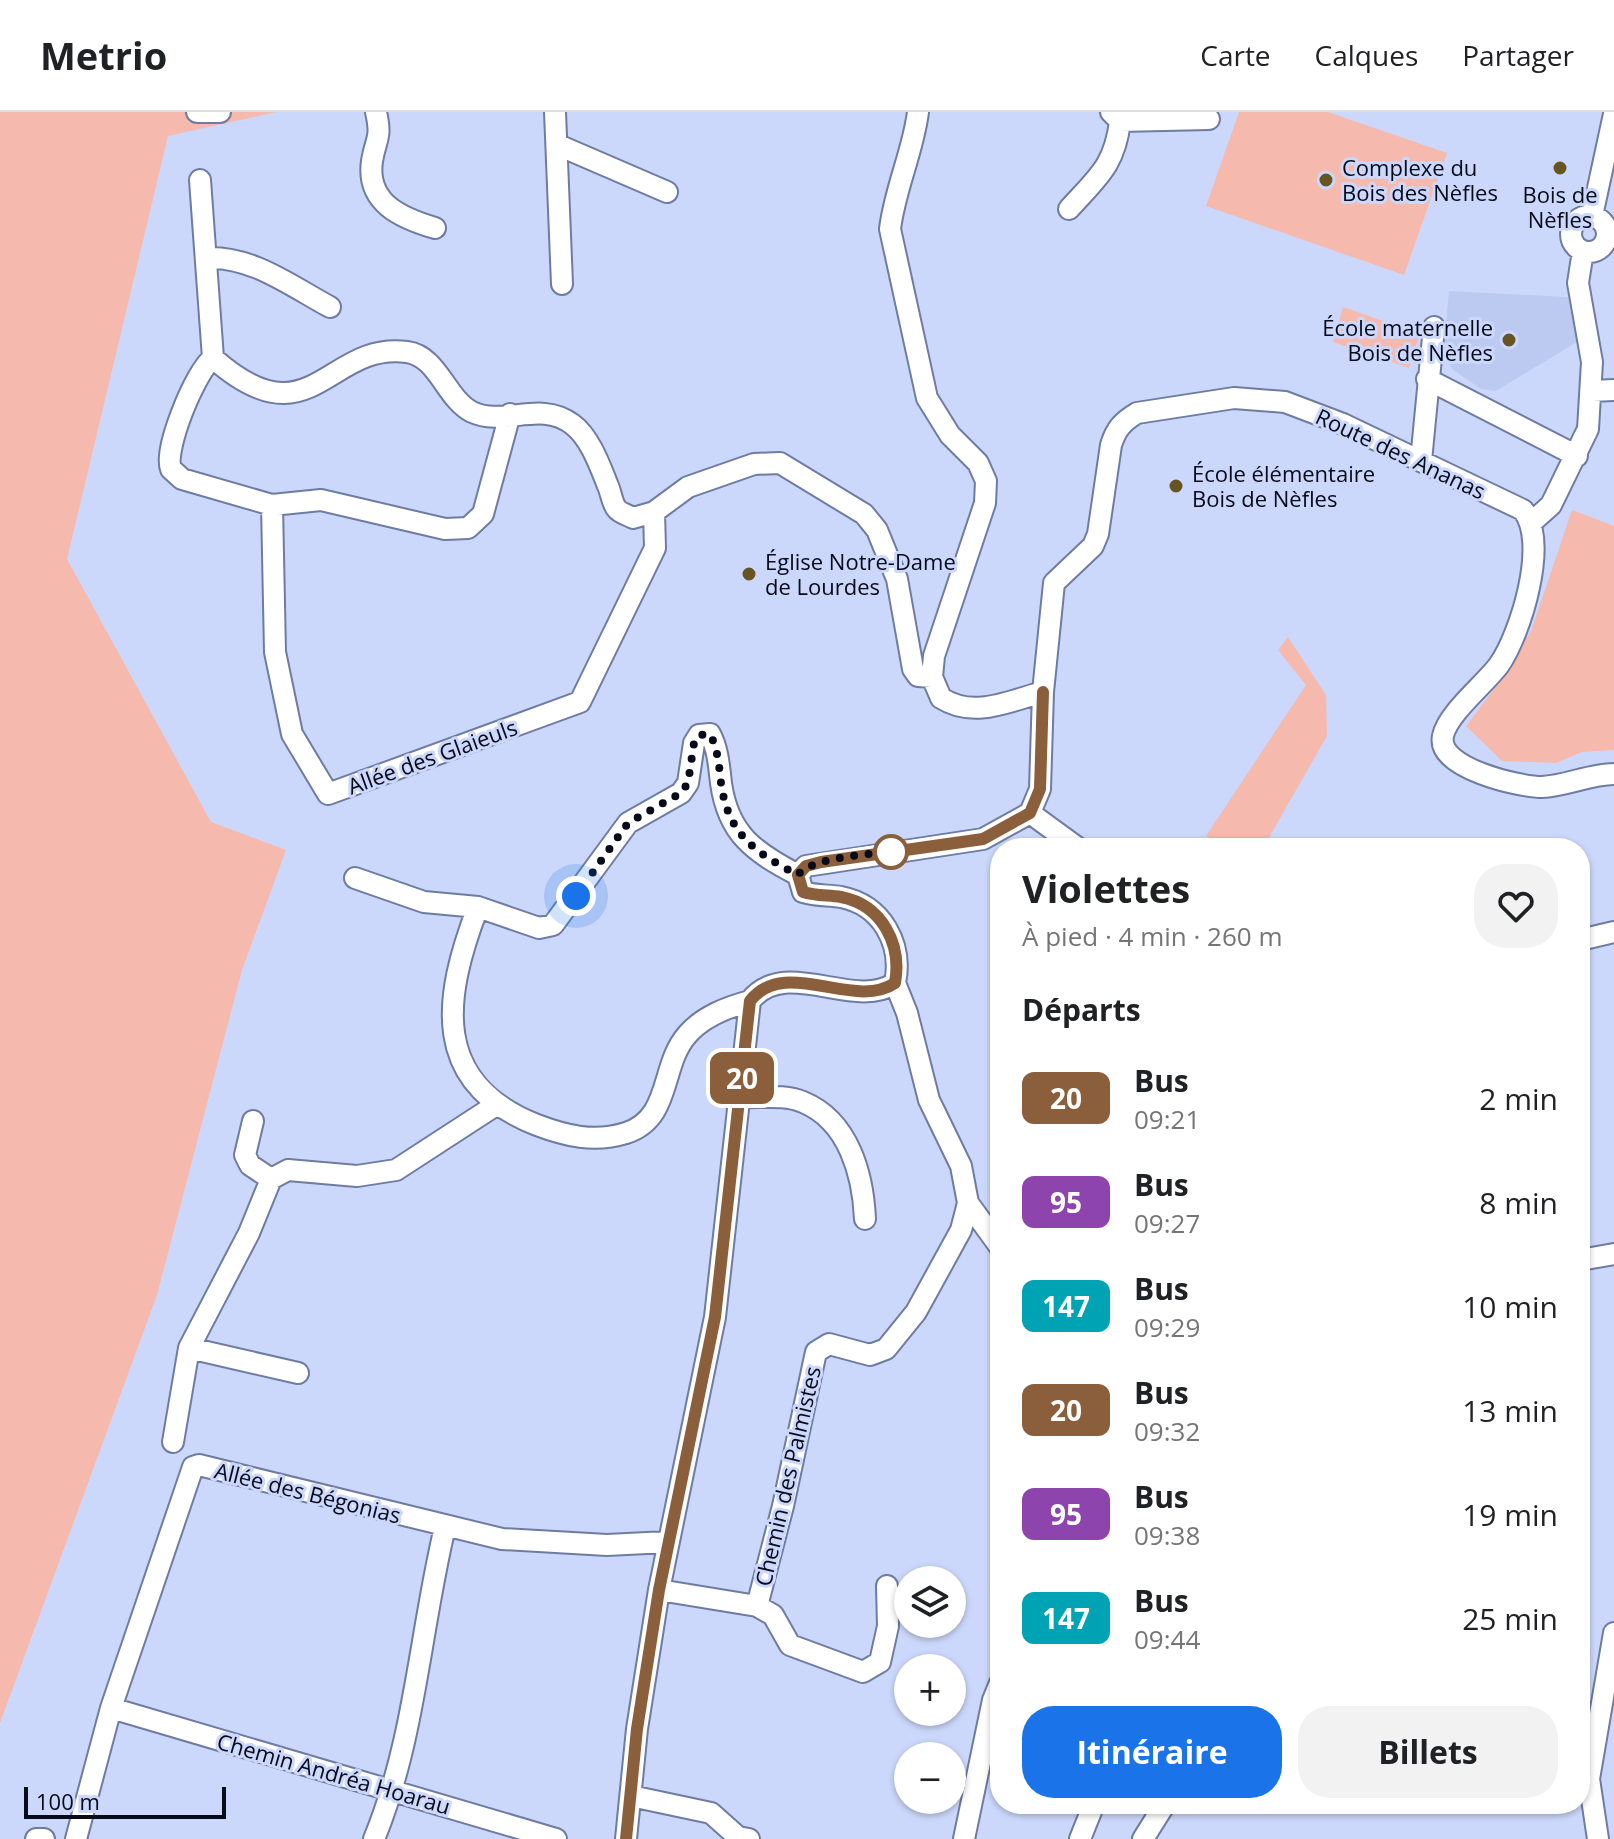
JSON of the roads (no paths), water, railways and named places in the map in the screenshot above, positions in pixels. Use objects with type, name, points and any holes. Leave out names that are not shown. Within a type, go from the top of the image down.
[{"type":"street","points":[[197,112],[220,112]]},
{"type":"street","points":[[376,112],[381,137],[374,149],[372,180],[380,199],[391,212],[435,228]]},
{"type":"street","points":[[555,112],[562,284]]},
{"type":"street","points":[[918,112],[912,149],[893,202],[890,229],[927,398],[950,435],[978,463],[986,481],[985,503],[946,616],[934,656],[932,677],[941,698],[963,708],[981,709],[1043,692]]},
{"type":"street","points":[[1610,777],[1541,787],[1504,780],[1480,775],[1445,753],[1442,744],[1449,723],[1500,663],[1514,633],[1532,572],[1535,543],[1532,522],[1551,505],[1588,429],[1592,362],[1578,283],[1583,251],[1600,249],[1607,240],[1603,222],[1592,216],[1614,114]]},
{"type":"street","points":[[1069,209],[1111,163],[1117,149],[1116,116],[1209,119]]},
{"type":"street","points":[[558,145],[667,192]]},
{"type":"street","points":[[200,180],[213,358],[234,377],[259,389],[283,393],[310,389],[356,362],[381,354],[408,352],[428,362],[459,404],[475,413],[539,411],[572,423],[589,445],[616,509],[633,518],[654,512],[688,487],[754,464],[780,463],[864,514],[877,530],[897,579],[913,669],[918,676],[932,677]]},
{"type":"street","points":[[207,258],[230,257],[246,262],[330,307]]},
{"type":"street","points":[[1421,461],[1434,327]]},
{"type":"street","points":[[213,358],[200,372],[167,460],[175,475],[182,479],[272,505],[321,500],[445,529],[468,528],[483,514],[510,414]]},
{"type":"street","points":[[1427,379],[1577,456]]},
{"type":"street","points":[[1592,391],[1614,390]]},
{"type":"street","name":"Route des Ananas","points":[[1030,813],[1040,789],[1043,692],[1054,583],[1093,546],[1098,534],[1115,431],[1137,413],[1234,398],[1285,402],[1343,424],[1523,510],[1532,522]]},
{"type":"street","name":"Allée des Glaieuls","points":[[272,505],[278,665],[292,734],[328,794],[580,702],[655,548],[654,512]]},
{"type":"street","points":[[355,878],[424,902],[478,907],[539,928],[553,925],[628,823],[681,793],[688,783],[694,743],[699,735],[710,734],[716,745],[725,809],[740,836],[798,875],[803,892],[851,901],[879,917],[898,955],[895,983],[929,1100],[961,1166],[968,1203],[990,1233]]},
{"type":"street","points":[[798,875],[806,866],[821,862],[983,839],[1030,813],[1064,838]]},
{"type":"street","points":[[478,907],[459,961],[454,1031],[458,1060],[476,1086],[496,1105],[571,1137],[605,1138],[627,1133],[648,1122],[657,1109],[679,1048],[688,1034],[725,1008],[750,1001],[764,988],[786,983],[867,990],[895,983]]},
{"type":"street","points":[[1590,938],[1614,932]]},
{"type":"street","points":[[626,1839],[637,1729],[667,1542],[715,1317],[750,1001]]},
{"type":"street","points":[[740,1097],[790,1099],[805,1103],[828,1122],[852,1152],[861,1174],[865,1219]]},
{"type":"street","points":[[173,1442],[189,1348],[249,1233],[271,1179],[288,1170],[357,1176],[396,1170],[496,1105]]},
{"type":"street","points":[[253,1121],[245,1155],[250,1165],[271,1179]]},
{"type":"street","name":"Chemin des Palmistes","points":[[757,1606],[783,1506],[816,1352],[829,1344],[870,1355],[886,1349],[916,1312],[961,1230],[968,1203]]},
{"type":"street","points":[[1590,1258],[1614,1254]]},
{"type":"street","points":[[189,1348],[298,1373]]},
{"type":"street","name":"Allée des Bégonias","points":[[76,1839],[111,1708],[193,1467],[199,1465],[445,1527],[532,1541],[607,1545],[667,1542]]},
{"type":"street","points":[[374,1839],[394,1790],[424,1650],[433,1578],[445,1527]]},
{"type":"street","name":"Chemin des Palmistes","points":[[659,1590],[757,1606],[773,1615],[790,1645],[863,1672],[880,1662],[888,1626],[887,1586]]},
{"type":"street","points":[[1590,1773],[1614,1633]]},
{"type":"street","name":"Chemin Andréa Hoarau","points":[[111,1708],[556,1839]]},
{"type":"street","points":[[964,1839],[990,1714]]},
{"type":"street","points":[[1590,1786],[1598,1839]]},
{"type":"street","points":[[631,1796],[711,1813],[738,1837],[749,1839]]},
{"type":"street","points":[[1080,1839],[1090,1814]]},
{"type":"street","points":[[1143,1839],[1159,1814]]},
{"type":"street","points":[[36,1839],[44,1839]]},
{"type":"place","name":"Bois de Nèfles","points":[[1560,168]]},
{"type":"place","name":"Complexe du Bois des Nèfles","points":[[1326,180]]},
{"type":"place","name":"École maternelle Bois de Nèfles","points":[[1509,340]]},
{"type":"place","name":"École élémentaire Bois de Nèfles","points":[[1176,486]]},
{"type":"place","name":"Église Notre-Dame de Lourdes","points":[[749,574]]}]
